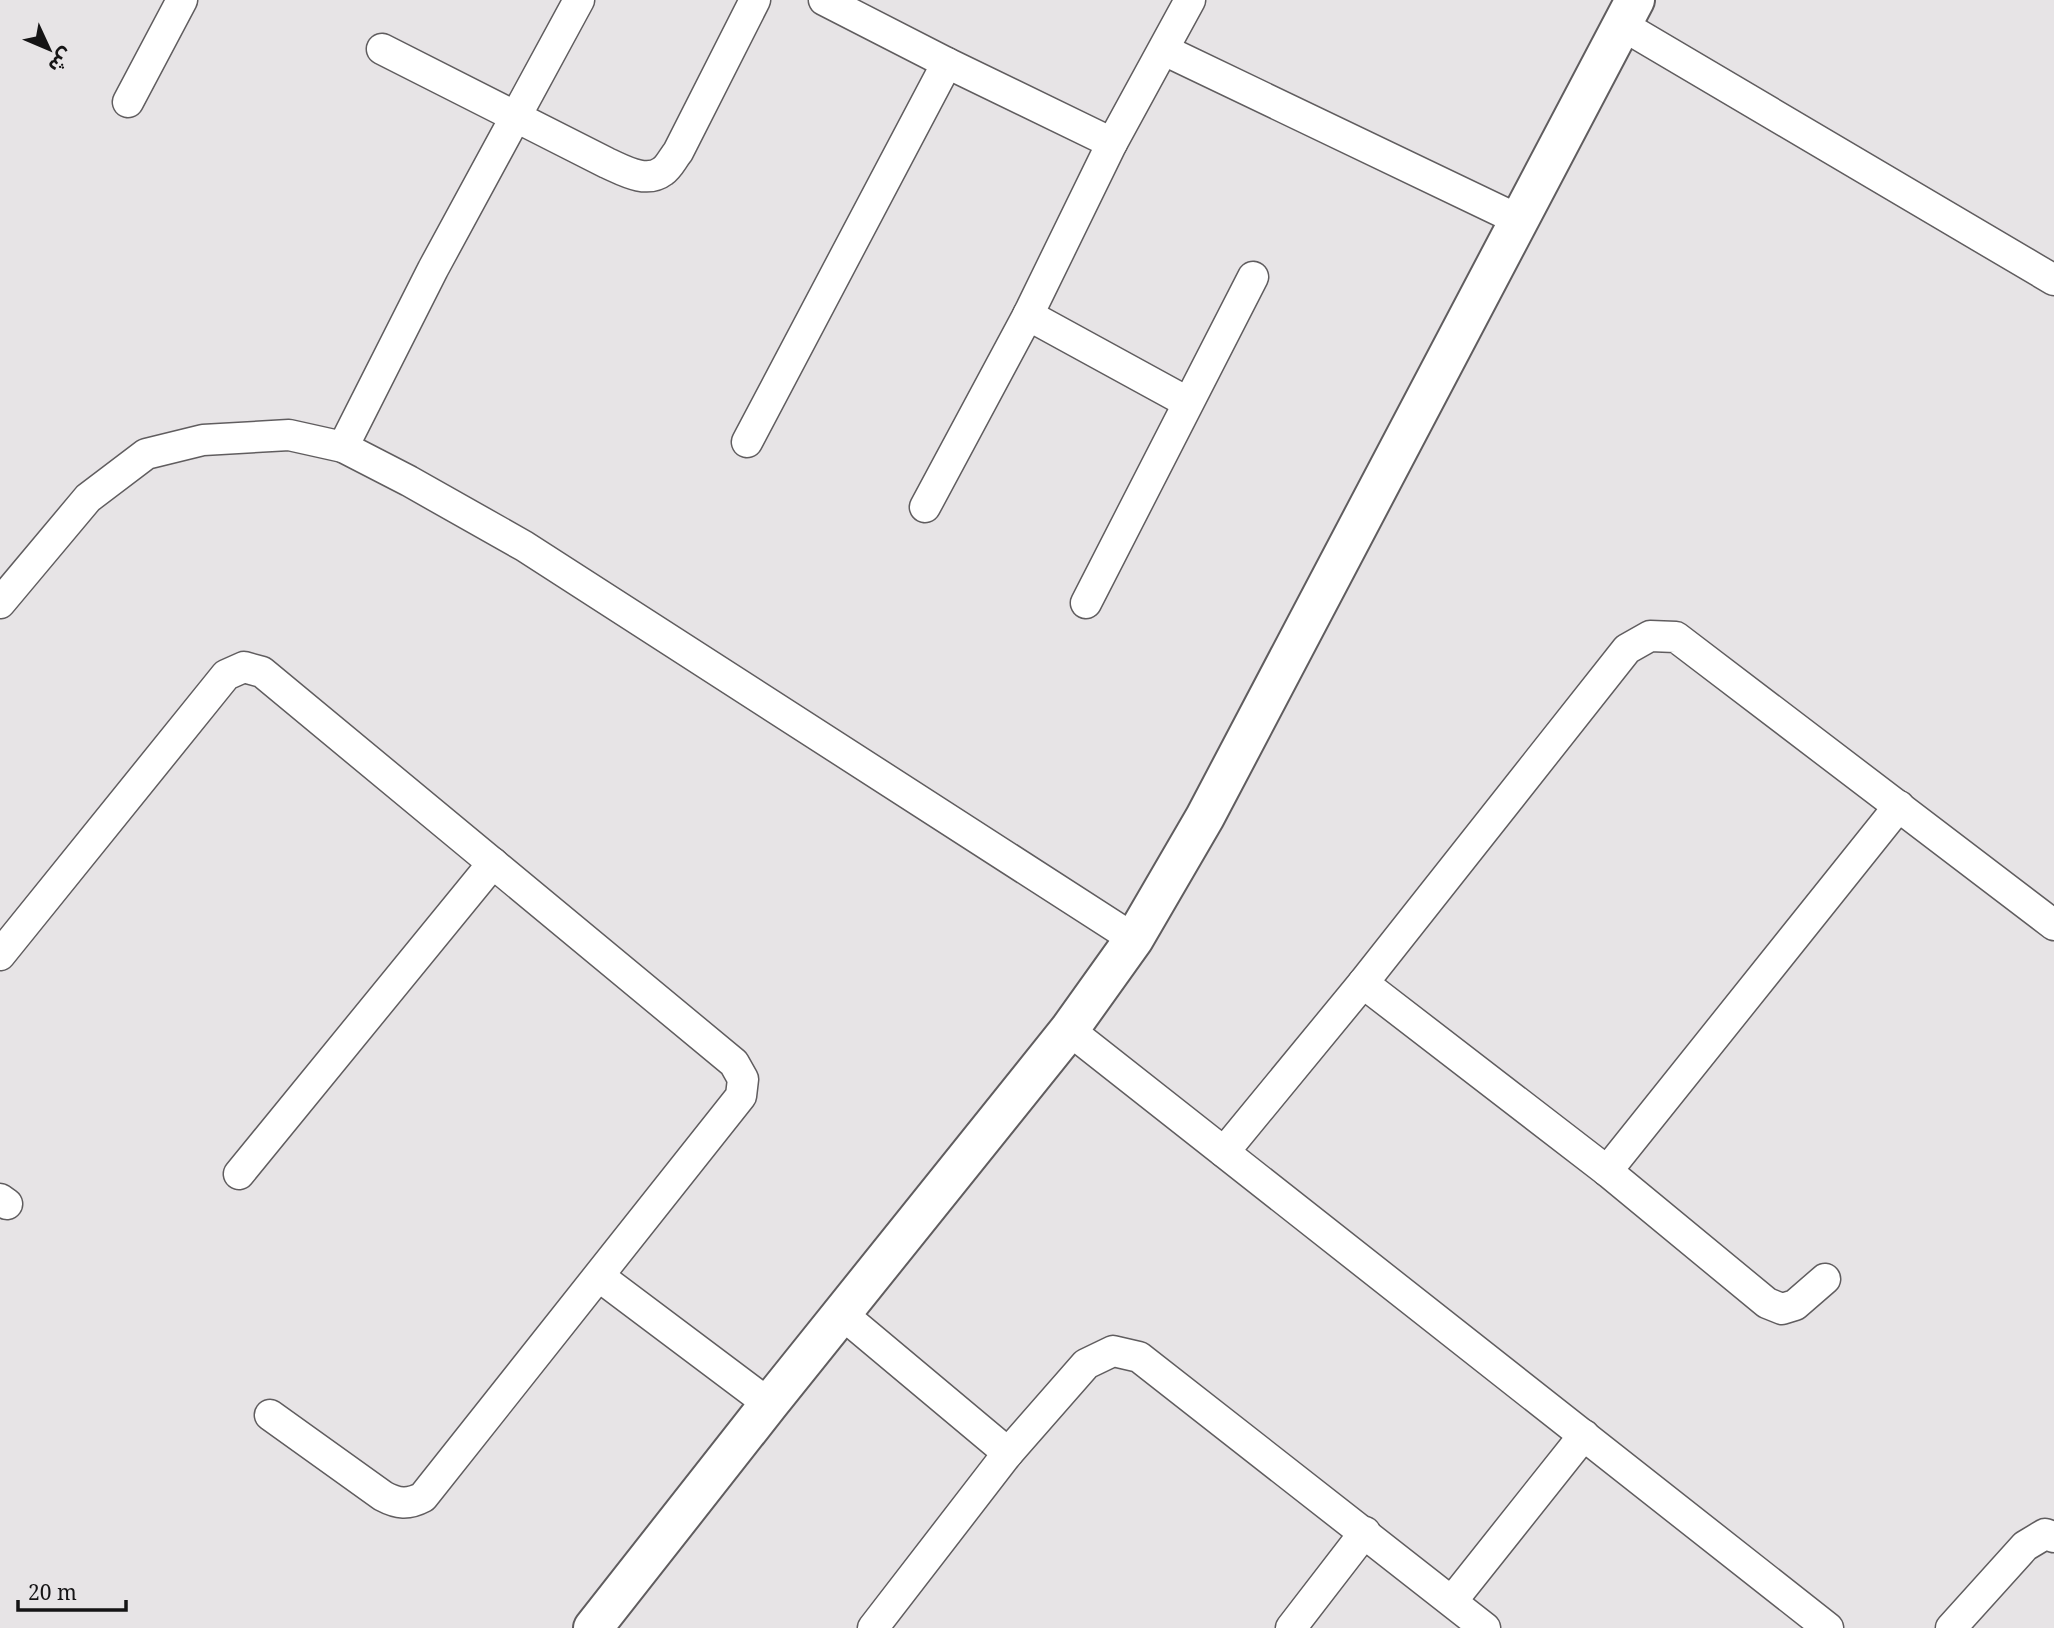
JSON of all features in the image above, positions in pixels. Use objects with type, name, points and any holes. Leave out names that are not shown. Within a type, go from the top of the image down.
[{"type":"main road","points":[[593,1628],[1069,1030],[1134,939],[1205,817],[1628,12]]},
{"type":"street","points":[[128,102],[182,0]]},
{"type":"street","points":[[343,447],[433,269],[579,0]]},
{"type":"street","points":[[382,49],[631,173],[648,177],[663,171],[678,152],[755,0]]},
{"type":"street","points":[[824,0],[1112,143]]},
{"type":"street","points":[[925,507],[1028,315],[1112,143],[1191,0]]},
{"type":"street","points":[[1628,12],[2054,280]]},
{"type":"street","points":[[1164,50],[1519,220]]},
{"type":"street","points":[[747,442],[947,63]]},
{"type":"street","points":[[1086,603],[1253,277]]},
{"type":"street","points":[[1028,315],[1187,402]]},
{"type":"street","points":[[0,603],[88,498],[146,454],[203,440],[289,435],[343,447],[523,546],[1134,939]]},
{"type":"street","points":[[1224,1152],[1363,983],[1627,649],[1650,636],[1676,637],[2054,925]]},
{"type":"street","points":[[0,956],[226,675],[244,667],[262,672],[734,1063],[743,1079],[741,1096],[423,1497],[411,1503],[395,1503],[270,1415]]},
{"type":"street","points":[[1607,1171],[1899,806]]},
{"type":"street","points":[[239,1174],[493,863]]},
{"type":"street","points":[[1363,983],[1607,1171],[1767,1303],[1782,1309],[1795,1306],[1825,1279]]},
{"type":"street","points":[[1069,1030],[1828,1628]]},
{"type":"street","points":[[600,1277],[769,1404]]},
{"type":"street","points":[[842,1314],[1008,1453]]},
{"type":"street","points":[[873,1628],[1008,1453],[1086,1364],[1113,1351],[1139,1357],[1485,1628]]},
{"type":"street","points":[[1452,1601],[1584,1435]]},
{"type":"street","points":[[1290,1628],[1365,1532]]},
{"type":"street","points":[[1951,1628],[2025,1546],[2045,1534],[2054,1537]]}]
